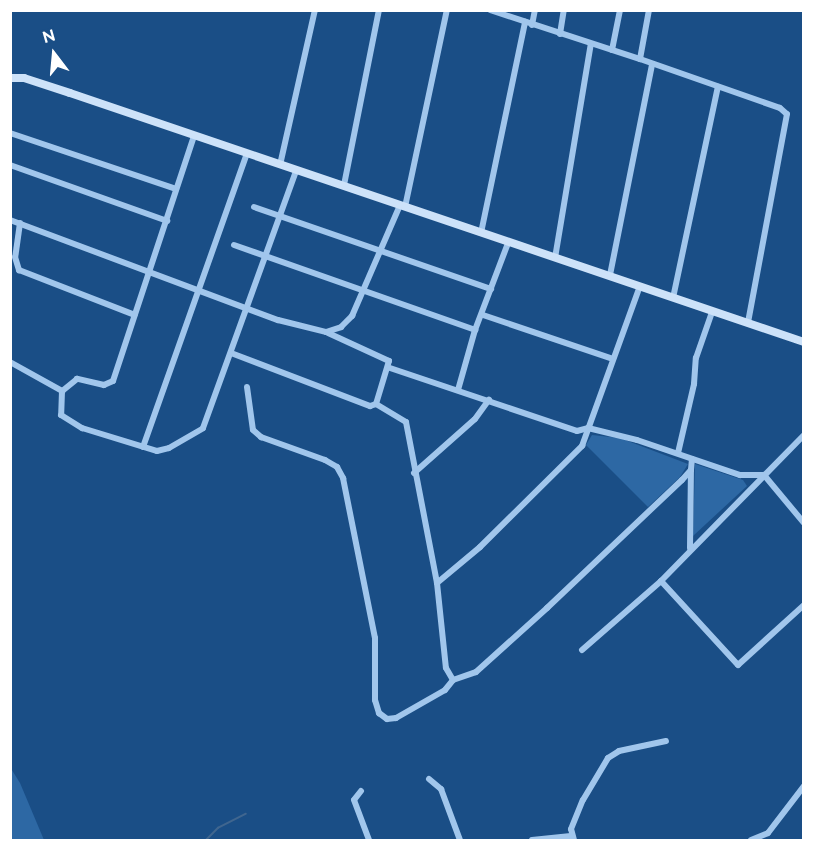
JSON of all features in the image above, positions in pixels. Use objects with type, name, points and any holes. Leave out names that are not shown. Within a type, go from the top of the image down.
[{"type":"street","points":[[280,165],[315,10]]},
{"type":"street","points":[[344,185],[379,10]]},
{"type":"street","points":[[326,332],[347,323],[403,206],[447,10]]},
{"type":"street","points":[[490,10],[780,108],[787,114],[748,323]]},
{"type":"street","points":[[532,25],[535,10]]},
{"type":"street","points":[[560,34],[564,10]]},
{"type":"street","points":[[612,50],[620,10]]},
{"type":"street","points":[[640,59],[649,10]]},
{"type":"street","points":[[481,233],[525,22]]},
{"type":"street","points":[[555,258],[591,44]]},
{"type":"street","points":[[610,275],[652,64]]},
{"type":"street","points":[[10,78],[24,78],[804,342]]},
{"type":"street","points":[[673,298],[718,87]]},
{"type":"street","points":[[10,134],[176,189]]},
{"type":"street","points":[[194,136],[113,381],[104,385],[77,379],[62,391],[59,411],[66,421],[143,447],[162,451],[202,428],[296,171]]},
{"type":"street","points":[[143,447],[247,154]]},
{"type":"street","points":[[10,165],[167,221]]},
{"type":"street","points":[[254,207],[491,289]]},
{"type":"street","points":[[10,220],[307,329],[326,332],[385,356],[390,368],[376,404]]},
{"type":"street","points":[[20,223],[15,257],[19,270],[135,315]]},
{"type":"street","points":[[458,390],[475,330],[483,315],[508,243]]},
{"type":"street","points":[[234,245],[365,289],[475,330]]},
{"type":"street","points":[[437,583],[480,547],[582,446],[640,286]]},
{"type":"street","points":[[678,453],[694,384],[696,358],[712,312]]},
{"type":"street","points":[[483,315],[613,359]]},
{"type":"street","points":[[231,353],[370,406],[376,404],[406,422],[437,583],[446,668],[453,680]]},
{"type":"street","points":[[10,362],[62,391]]},
{"type":"street","points":[[390,368],[489,399],[577,431],[588,428],[678,453],[740,475],[764,475]]},
{"type":"street","points":[[247,387],[253,430],[261,438],[325,460],[337,466],[343,478],[375,638],[375,700],[379,713],[387,719],[396,718],[445,690],[453,680],[476,672],[691,470]]},
{"type":"street","points":[[414,473],[475,419],[489,399]]},
{"type":"street","points":[[582,650],[661,581],[690,548],[804,435]]},
{"type":"street","points":[[690,548],[692,459]]},
{"type":"street","points":[[764,475],[804,524]]},
{"type":"street","points":[[661,581],[738,665],[804,605]]},
{"type":"street","points":[[532,840],[572,838],[583,800],[608,758],[619,751],[666,741]]},
{"type":"street","points":[[429,779],[441,789],[460,840]]},
{"type":"street","points":[[751,840],[768,833],[804,786]]},
{"type":"street","points":[[361,791],[354,800],[369,840]]},
{"type":"shaded area","points":[[592,435],[620,438],[688,464],[680,477],[648,507],[586,445]]},
{"type":"shaded area","points":[[695,464],[743,480],[747,486],[693,536]]},
{"type":"shaded area","points":[[10,767],[20,783],[44,840],[11,840]]},
{"type":"waterway","points":[[206,840],[218,828],[246,814]]}]
